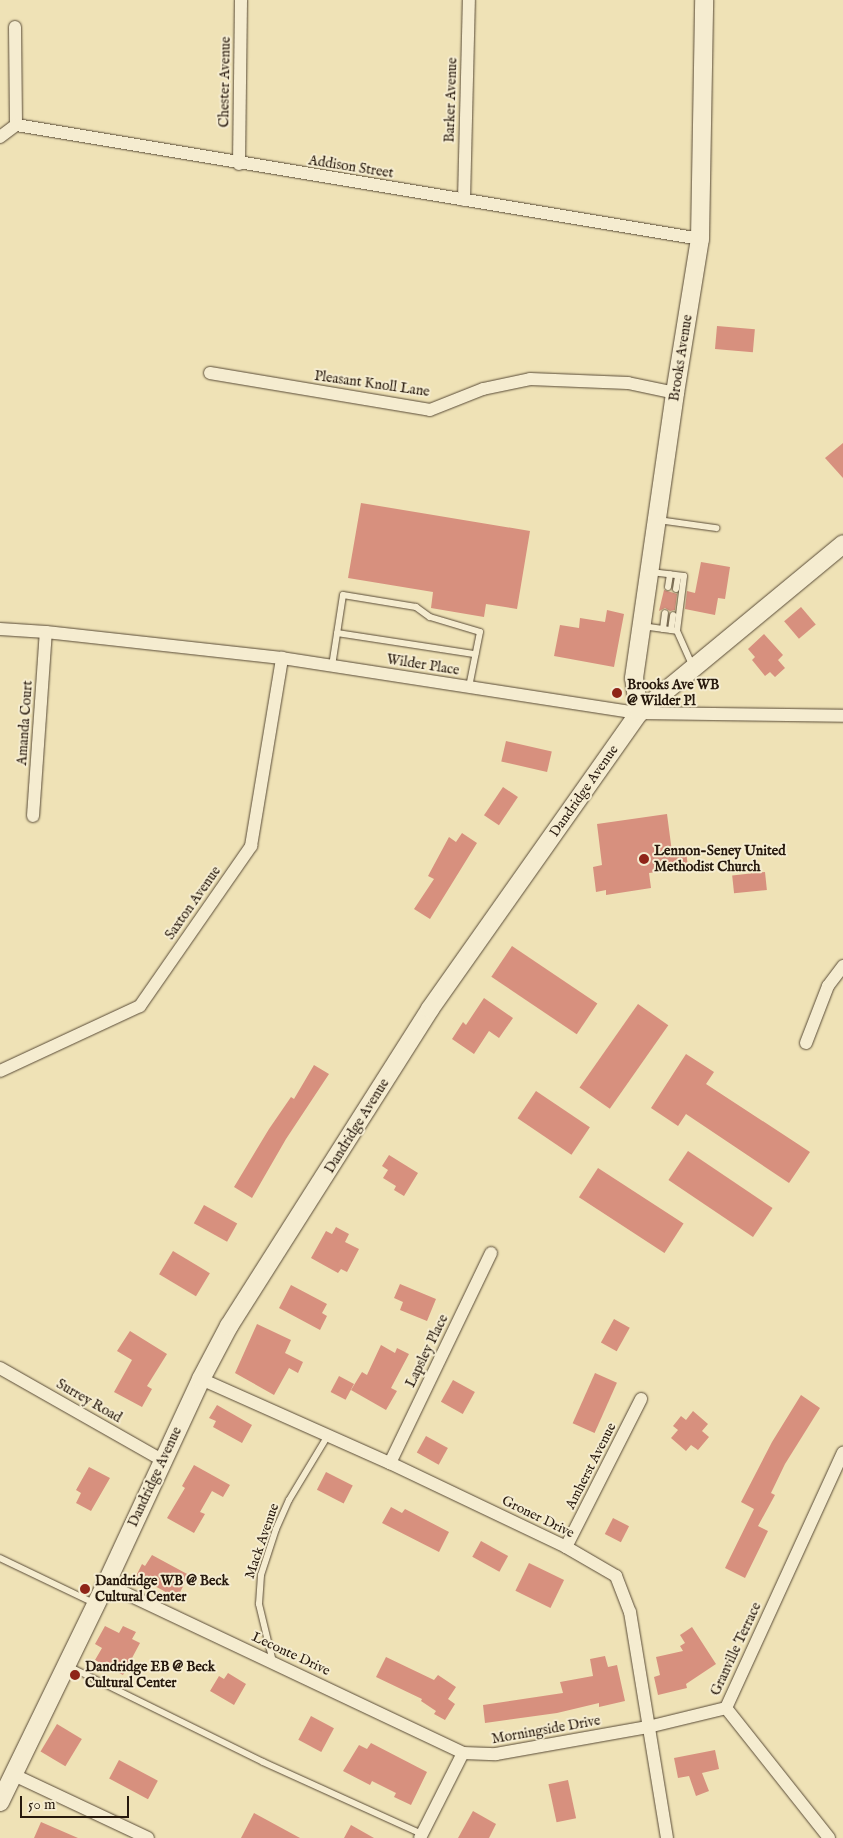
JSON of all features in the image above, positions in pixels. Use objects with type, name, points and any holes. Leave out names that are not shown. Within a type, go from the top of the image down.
[{"type":"street","name":"Chester Avenue","points":[[239,164],[242,0]]},
{"type":"street","name":"Barker Avenue","points":[[464,200],[469,0]]},
{"type":"street","name":"Brooks Avenue","points":[[639,713],[634,678],[675,393],[700,239],[704,0]]},
{"type":"street","points":[[0,137],[16,126],[15,27]]},
{"type":"street","name":"Addison Street","points":[[16,126],[700,239]]},
{"type":"street","name":"Pleasant Knoll Lane","points":[[210,373],[430,410],[483,389],[530,379],[628,383],[675,393]]},
{"type":"street","name":"Dandridge Avenue","points":[[0,1802],[106,1584],[162,1460],[229,1326],[430,1009],[516,893],[639,713],[843,544]]},
{"type":"street","name":"Wilder Place","points":[[0,630],[46,632],[282,658],[639,713],[843,716]]},
{"type":"street","name":"Amanda Court","points":[[33,816],[46,632]]},
{"type":"street","name":"Saxton Avenue","points":[[0,1071],[140,1006],[251,846],[282,658]]},
{"type":"street","points":[[806,1043],[828,986],[843,966]]},
{"type":"street","name":"Lapsley Place","points":[[390,1463],[491,1253]]},
{"type":"street","name":"Surrey Road","points":[[0,1368],[162,1460]]},
{"type":"street","name":"Groner Drive","points":[[201,1379],[327,1437],[390,1463],[566,1546],[616,1576],[630,1612],[667,1838]]},
{"type":"street","name":"Amherst Avenue","points":[[566,1546],[641,1399]]},
{"type":"street","name":"Granville Terrace","points":[[829,1838],[726,1708],[843,1453]]},
{"type":"street","name":"Leconte Drive","points":[[106,1584],[463,1753]]},
{"type":"street","name":"Morningside Drive","points":[[463,1753],[496,1754],[648,1727],[726,1708]]},
{"type":"street","points":[[421,1836],[463,1753]]},
{"type":"street","points":[[14,1775],[148,1838]]},
{"type":"lane","points":[[657,520],[716,528]]},
{"type":"lane","points":[[650,571],[684,576],[674,630]]},
{"type":"lane","points":[[668,587],[674,575]]},
{"type":"lane","points":[[674,575],[676,589]]},
{"type":"lane","points":[[332,666],[343,595],[416,607],[430,617],[480,632],[469,687]]},
{"type":"lane","points":[[663,629],[669,614],[674,630],[693,668]]},
{"type":"lane","points":[[642,626],[674,630]]},
{"type":"lane","points":[[338,633],[475,654]]},
{"type":"lane","name":"Mack Avenue","points":[[272,1662],[259,1604],[261,1575],[276,1529],[290,1500],[327,1437]]},
{"type":"lane","points":[[0,1558],[96,1604]]},
{"type":"lane","points":[[67,1666],[263,1762],[421,1836]]},
{"type":"building","points":[[717,326],[755,329],[753,352],[715,349]]},
{"type":"building","points":[[843,443],[843,478],[825,458]]},
{"type":"building","points":[[361,503],[530,531],[517,609],[486,604],[484,617],[431,608],[433,592],[348,578]]},
{"type":"building","points":[[701,562],[730,567],[725,599],[718,598],[715,615],[685,609],[687,591],[695,593]]},
{"type":"building","points":[[664,590],[677,594],[675,610],[670,611],[665,608],[659,611]]},
{"type":"building","points":[[801,607],[816,625],[799,639],[784,621]]},
{"type":"building","points":[[607,610],[624,614],[614,667],[554,656],[560,625],[579,628],[580,618],[605,622]]},
{"type":"building","points":[[764,634],[783,655],[778,660],[785,668],[775,677],[770,672],[765,676],[752,660],[755,657],[748,649]]},
{"type":"building","points":[[506,741],[552,752],[547,772],[501,761]]},
{"type":"building","points":[[503,787],[518,797],[499,825],[484,815]]},
{"type":"building","name":"Lennon-Seney United Methodist Church","points":[[667,814],[672,852],[686,850],[688,868],[649,873],[651,888],[606,895],[606,890],[596,892],[593,867],[602,865],[597,824]]},
{"type":"building","points":[[462,833],[477,843],[430,919],[414,909],[434,879],[428,876],[449,837],[456,842]]},
{"type":"building","points":[[765,872],[767,890],[734,893],[732,875]]},
{"type":"building","points":[[512,946],[597,1004],[577,1034],[491,977]]},
{"type":"building","points":[[484,998],[513,1018],[499,1038],[489,1031],[474,1054],[452,1039],[463,1022],[466,1025]]},
{"type":"building","points":[[638,1004],[668,1025],[610,1109],[579,1088]]},
{"type":"building","points":[[686,1054],[714,1072],[706,1084],[810,1152],[789,1183],[686,1114],[678,1126],[651,1108]]},
{"type":"building","points":[[314,1065],[329,1074],[286,1139],[252,1198],[234,1187],[269,1129],[291,1097],[294,1099]]},
{"type":"building","points":[[536,1091],[590,1127],[571,1155],[518,1118]]},
{"type":"building","points":[[688,1151],[773,1208],[753,1237],[668,1180]]},
{"type":"building","points":[[389,1155],[418,1173],[404,1196],[394,1190],[396,1186],[383,1178],[388,1170],[382,1166]]},
{"type":"building","points":[[598,1168],[684,1224],[664,1253],[579,1197]]},
{"type":"building","points":[[204,1205],[237,1223],[227,1242],[194,1223]]},
{"type":"building","points":[[336,1227],[349,1234],[345,1242],[359,1249],[347,1272],[341,1269],[338,1273],[311,1258],[326,1231],[332,1234]]},
{"type":"building","points":[[173,1251],[210,1273],[196,1296],[159,1274]]},
{"type":"building","points":[[400,1284],[436,1299],[427,1321],[400,1310],[403,1302],[394,1298]]},
{"type":"building","points":[[291,1285],[327,1304],[322,1313],[327,1316],[320,1330],[279,1308]]},
{"type":"building","points":[[614,1319],[630,1328],[617,1351],[601,1343]]},
{"type":"building","points":[[257,1324],[291,1340],[285,1353],[303,1362],[298,1373],[289,1368],[274,1395],[235,1373]]},
{"type":"building","points":[[130,1331],[167,1354],[147,1386],[152,1389],[142,1407],[114,1392],[132,1360],[117,1351]]},
{"type":"building","points":[[381,1345],[395,1353],[397,1348],[409,1354],[391,1388],[397,1391],[386,1410],[351,1390],[362,1372],[367,1375]]},
{"type":"building","points":[[595,1373],[617,1383],[595,1433],[573,1423]]},
{"type":"building","points":[[339,1376],[354,1384],[346,1400],[331,1392]]},
{"type":"building","points":[[453,1380],[475,1392],[463,1414],[441,1402]]},
{"type":"building","points":[[801,1395],[820,1408],[785,1464],[771,1493],[775,1495],[758,1526],[768,1531],[745,1578],[725,1568],[754,1509],[741,1502],[772,1442]]},
{"type":"building","points":[[217,1405],[252,1425],[242,1443],[213,1427],[216,1421],[209,1418]]},
{"type":"building","points":[[693,1411],[708,1424],[702,1431],[709,1437],[698,1450],[691,1445],[686,1451],[671,1438],[678,1430],[673,1426],[681,1416],[686,1420]]},
{"type":"building","points":[[426,1436],[448,1448],[439,1465],[417,1453]]},
{"type":"building","points":[[194,1465],[230,1485],[223,1497],[212,1491],[200,1512],[205,1514],[194,1533],[167,1518],[185,1488],[182,1486]]},
{"type":"building","points":[[89,1467],[110,1478],[91,1511],[76,1503],[81,1493],[76,1490]]},
{"type":"building","points":[[326,1472],[353,1486],[344,1503],[317,1490]]},
{"type":"building","points":[[391,1507],[402,1513],[405,1509],[449,1532],[439,1552],[382,1523]]},
{"type":"building","points":[[613,1518],[629,1526],[621,1542],[605,1534]]},
{"type":"building","points":[[481,1541],[508,1556],[499,1572],[472,1557]]},
{"type":"building","points":[[152,1555],[189,1575],[177,1598],[136,1576],[142,1564],[145,1566]]},
{"type":"building","points":[[529,1563],[564,1580],[550,1608],[515,1591]]},
{"type":"building","points":[[105,1626],[119,1633],[123,1626],[136,1632],[132,1639],[140,1643],[123,1675],[95,1660],[102,1648],[95,1644]]},
{"type":"building","points":[[692,1627],[716,1664],[686,1684],[687,1688],[658,1695],[654,1677],[660,1675],[656,1657],[683,1651],[680,1646],[685,1643],[680,1635]]},
{"type":"building","points":[[605,1656],[608,1667],[617,1665],[625,1701],[599,1707],[599,1703],[557,1713],[485,1723],[483,1705],[563,1693],[560,1682],[593,1676],[590,1659]]},
{"type":"building","points":[[386,1657],[434,1680],[438,1675],[456,1687],[448,1699],[455,1704],[445,1720],[434,1714],[436,1711],[421,1701],[422,1699],[376,1677]]},
{"type":"building","points":[[228,1673],[246,1684],[234,1705],[210,1691],[219,1676],[224,1679]]},
{"type":"building","points":[[311,1716],[334,1728],[321,1752],[298,1740]]},
{"type":"building","points":[[57,1724],[82,1739],[65,1766],[41,1751]]},
{"type":"building","points":[[371,1743],[427,1772],[411,1805],[394,1797],[396,1793],[372,1781],[370,1785],[343,1771],[359,1745],[367,1749]]},
{"type":"building","points":[[715,1750],[719,1769],[702,1773],[709,1791],[696,1796],[689,1776],[678,1778],[674,1758]]},
{"type":"building","points":[[119,1760],[158,1781],[148,1799],[109,1779]]},
{"type":"building","points":[[568,1780],[576,1818],[557,1822],[548,1784]]},
{"type":"building","points":[[473,1811],[496,1824],[489,1838],[458,1838]]},
{"type":"building","points":[[254,1813],[300,1838],[241,1838]]},
{"type":"building","points":[[41,1822],[78,1838],[34,1838]]},
{"type":"building","points":[[351,1825],[374,1838],[344,1838]]},
{"type":"place","name":"Brooks Ave WB @ Wilder Pl","points":[[617,693]]},
{"type":"place","name":"Lennon-Seney United Methodist Church","points":[[644,859]]},
{"type":"place","name":"Dandridge WB @ Beck Cultural Center","points":[[85,1589]]},
{"type":"place","name":"Dandridge EB @ Beck Cultural Center","points":[[75,1675]]}]
